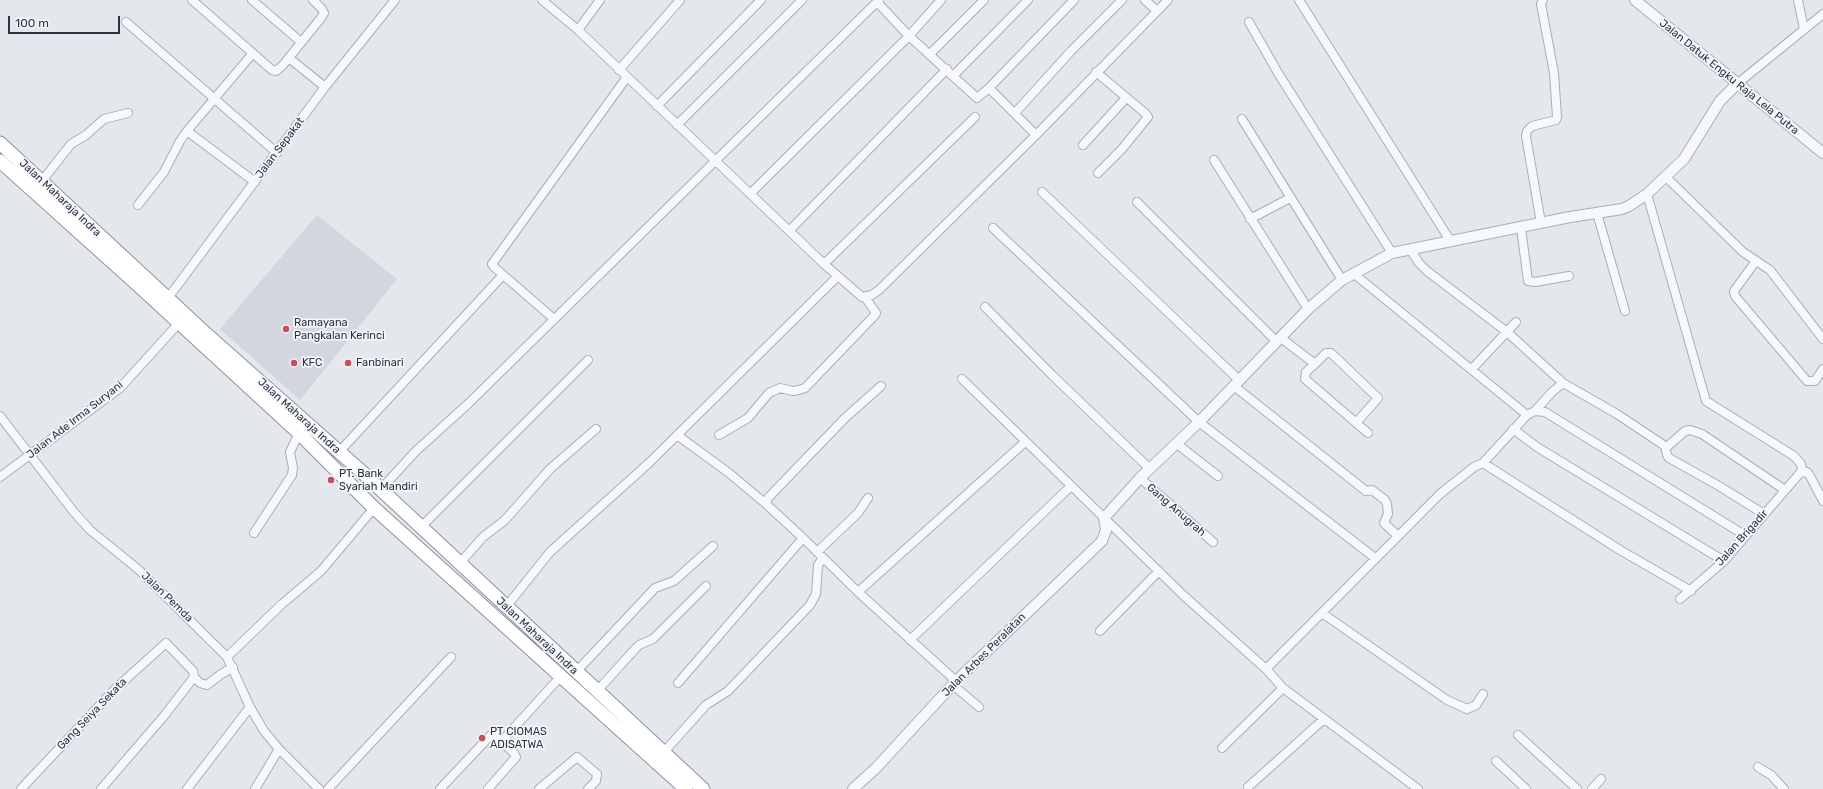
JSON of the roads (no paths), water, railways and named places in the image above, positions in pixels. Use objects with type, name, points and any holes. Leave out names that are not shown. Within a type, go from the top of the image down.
[{"type":"highway","name":"Jalan Maharaja Indra","points":[[0,142],[42,181],[143,282],[179,323],[299,433],[374,508],[686,789]]},
{"type":"highway","name":"Jalan Maharaja Indra","points":[[0,161],[143,282],[168,298],[339,452],[703,789]]},
{"type":"street","points":[[192,0],[272,70],[276,71],[289,58],[324,13],[313,0]]},
{"type":"street","points":[[252,0],[301,42]]},
{"type":"street","name":"Jalan Sepakat","points":[[168,298],[325,87],[395,0]]},
{"type":"street","points":[[542,0],[578,30],[656,106],[824,264],[859,296],[865,297],[879,290],[1168,0]]},
{"type":"street","points":[[578,30],[600,0]]},
{"type":"street","points":[[619,70],[680,0]]},
{"type":"street","points":[[656,106],[761,0]]},
{"type":"street","points":[[677,125],[802,0]]},
{"type":"street","points":[[750,194],[909,36],[941,0]]},
{"type":"street","points":[[930,54],[984,0]]},
{"type":"street","points":[[954,76],[1028,0]]},
{"type":"street","points":[[380,490],[416,451],[469,403],[714,160],[878,1],[909,36],[947,69],[976,98],[989,88],[1074,0]]},
{"type":"street","points":[[1015,113],[1071,51],[1122,0]]},
{"type":"street","points":[[1145,0],[1157,11]]},
{"type":"street","points":[[1299,0],[1451,242]]},
{"type":"street","points":[[1541,223],[1526,136],[1527,131],[1532,126],[1556,120],[1557,117],[1552,64],[1541,4],[1543,0]]},
{"type":"street","name":"Jalan Datuk Engku Raja Lela Putra","points":[[1635,0],[1823,153]]},
{"type":"street","points":[[1798,0],[1804,29]]},
{"type":"street","points":[[1104,518],[1140,478],[1177,444],[1237,384],[1308,309],[1342,280],[1392,253],[1541,223],[1622,210],[1647,194],[1684,159],[1720,101],[1737,84],[1823,14]]},
{"type":"street","points":[[126,22],[214,100],[277,153]]},
{"type":"street","points":[[1249,22],[1278,73],[1392,253]]},
{"type":"street","points":[[138,205],[164,172],[180,141],[253,53]]},
{"type":"street","points":[[289,58],[325,87]]},
{"type":"street","points":[[789,231],[947,69]]},
{"type":"street","points":[[1096,72],[1148,117],[1122,149],[1098,173]]},
{"type":"street","points":[[554,319],[492,264],[627,77]]},
{"type":"street","points":[[989,88],[1036,134]]},
{"type":"street","points":[[1083,145],[1126,98]]},
{"type":"street","points":[[42,181],[71,144],[86,135],[104,119],[128,113]]},
{"type":"street","points":[[824,264],[975,117]]},
{"type":"street","points":[[1242,119],[1342,280]]},
{"type":"street","points":[[187,132],[255,182]]},
{"type":"street","points":[[1214,160],[1308,309]]},
{"type":"street","points":[[1666,177],[1743,252],[1770,270],[1823,339]]},
{"type":"street","points":[[1042,192],[1237,384],[1366,491],[1372,490],[1386,500],[1388,514],[1384,523],[1398,536]]},
{"type":"street","points":[[1647,194],[1706,400],[1794,456],[1801,464],[1802,469],[1800,473],[1807,472],[1823,501]]},
{"type":"street","points":[[1250,219],[1290,198]]},
{"type":"street","points":[[1137,202],[1279,340],[1315,364]]},
{"type":"street","points":[[1597,213],[1625,311]]},
{"type":"street","points":[[993,228],[1199,422],[1375,558]]},
{"type":"street","points":[[1521,228],[1528,281],[1534,282],[1569,276]]},
{"type":"street","points":[[1410,249],[1419,263],[1427,271],[1507,332],[1564,383],[1617,414],[1665,446],[1666,455],[1669,458],[1719,486],[1764,514]]},
{"type":"street","points":[[1756,261],[1734,291],[1735,296],[1807,381],[1815,381],[1823,369]]},
{"type":"street","points":[[1353,273],[1472,369],[1531,413],[1545,412],[1746,536]]},
{"type":"street","points":[[339,452],[503,275]]},
{"type":"street","points":[[506,607],[550,552],[598,508],[630,482],[838,276]]},
{"type":"street","points":[[719,435],[748,418],[769,393],[780,388],[799,390],[805,388],[875,315],[876,313],[865,297]]},
{"type":"street","points":[[985,307],[1052,375],[1150,468]]},
{"type":"street","points":[[1472,369],[1516,322]]},
{"type":"street","name":"Jalan Ade Irma Suryani","points":[[0,478],[120,388],[179,323]]},
{"type":"street","points":[[1356,423],[1378,398],[1331,353],[1326,353],[1306,372],[1305,379],[1356,423],[1368,433]]},
{"type":"street","points":[[420,528],[588,360]]},
{"type":"street","points":[[962,379],[1159,572],[1266,669],[1283,688],[1418,789]]},
{"type":"street","points":[[1266,669],[1440,494],[1474,467],[1483,463],[1513,429],[1552,392],[1564,383]]},
{"type":"street","points":[[766,504],[768,498],[845,418],[881,386]]},
{"type":"street","name":"Jalan Pemda","points":[[2,422],[90,530],[139,570],[227,657],[233,667],[250,707],[264,731],[315,788]]},
{"type":"street","points":[[459,564],[484,537],[505,520],[550,470],[596,428]]},
{"type":"street","points":[[1513,429],[1537,447],[1724,561]]},
{"type":"street","points":[[1665,446],[1668,446],[1685,431],[1690,430],[1702,434],[1785,490]]},
{"type":"street","points":[[254,533],[292,475],[293,468],[290,452],[299,433]]},
{"type":"street","points":[[677,435],[729,473],[804,538],[978,707]]},
{"type":"street","points":[[858,592],[1025,442]]},
{"type":"street","points":[[1177,444],[1218,476]]},
{"type":"street","points":[[1483,463],[1620,550],[1691,591]]},
{"type":"street","name":"Jalan Brigadir","points":[[1680,599],[1724,561],[1800,473]]},
{"type":"street","name":"Gang Anugrah","points":[[1140,478],[1213,542]]},
{"type":"street","points":[[910,640],[1071,486]]},
{"type":"street","points":[[664,752],[706,705],[728,691],[810,605],[816,594],[820,555],[858,512],[868,498]]},
{"type":"street","points":[[227,657],[320,570],[374,508]]},
{"type":"street","name":"Jalan Arbes Peralatan","points":[[853,789],[876,768],[955,683],[1102,541],[1106,530],[1104,518]]},
{"type":"street","points":[[678,683],[804,538]]},
{"type":"street","points":[[576,672],[656,588],[674,581],[713,546]]},
{"type":"street","points":[[1100,631],[1159,572]]},
{"type":"street","points":[[597,691],[636,648],[653,640],[706,586]]},
{"type":"street","points":[[1322,613],[1447,700],[1467,709],[1476,705],[1483,694]]},
{"type":"street","name":"Gang Seiya Sekata","points":[[21,789],[115,689],[166,643],[193,671],[194,677]]},
{"type":"street","points":[[328,789],[451,657]]},
{"type":"street","points":[[101,789],[164,716],[194,677],[200,683],[207,685],[220,674],[233,667]]},
{"type":"street","points":[[502,741],[561,676]]},
{"type":"street","points":[[1222,748],[1283,688]]},
{"type":"street","points":[[187,789],[250,707]]},
{"type":"street","points":[[1248,787],[1324,719]]},
{"type":"street","points":[[440,789],[491,735],[494,734],[514,753],[516,757],[488,789]]},
{"type":"street","points":[[1518,735],[1577,789]]},
{"type":"street","points":[[255,789],[279,749]]},
{"type":"street","points":[[539,789],[577,756],[597,774],[596,781],[588,789]]},
{"type":"street","points":[[1496,761],[1526,789]]},
{"type":"street","points":[[1758,767],[1771,775],[1784,789]]},
{"type":"street","points":[[1592,789],[1600,779]]},
{"type":"place","name":"Ramayana Pangkalan Kerinci","points":[[286,329]]},
{"type":"place","name":"KFC","points":[[294,363]]},
{"type":"place","name":"Fanbinari","points":[[348,363]]},
{"type":"place","name":"PT. Bank Syariah Mandiri","points":[[331,480]]},
{"type":"place","name":"PT CIOMAS ADISATWA","points":[[482,738]]}]
